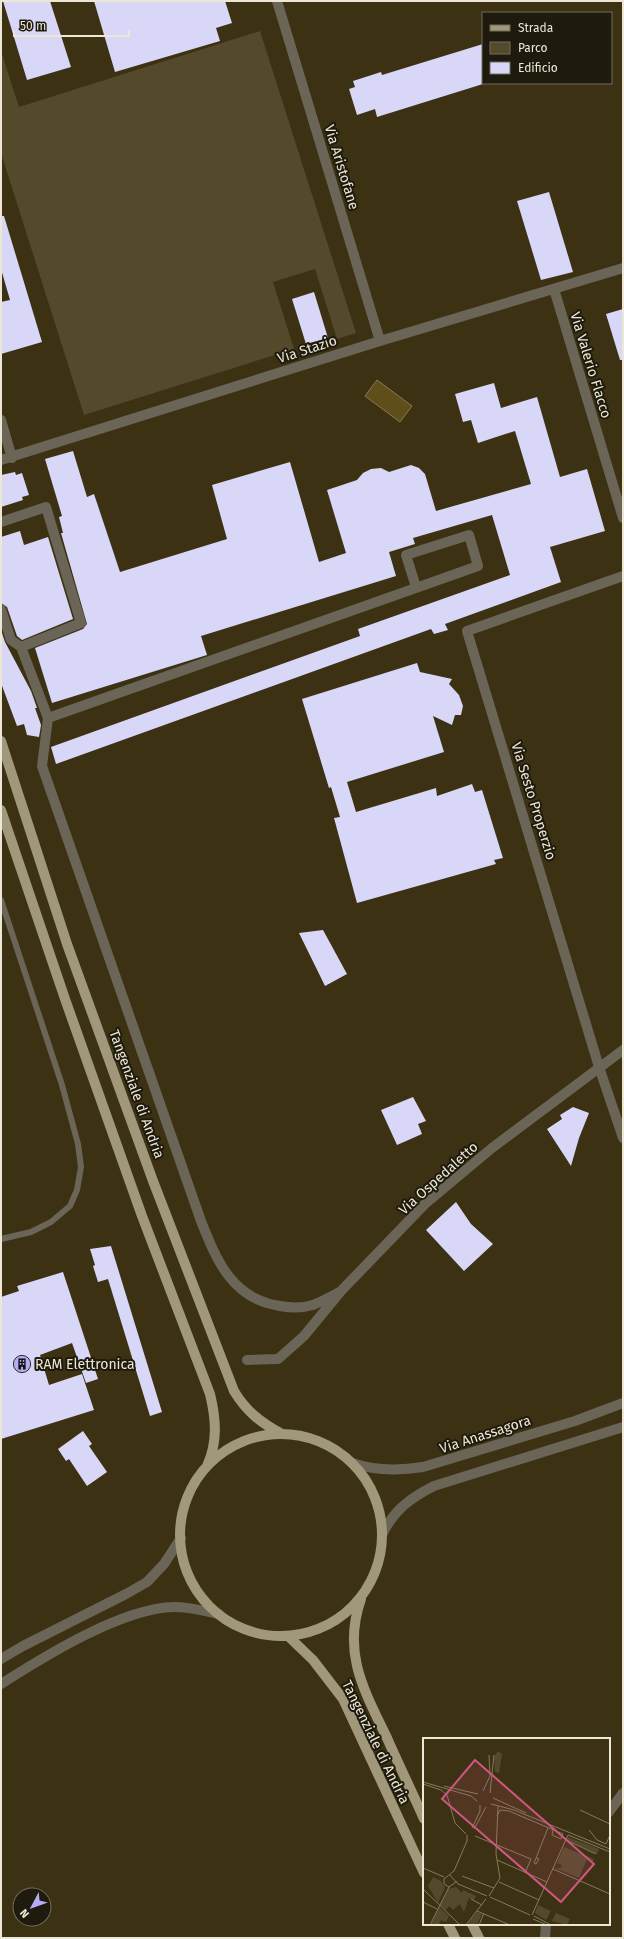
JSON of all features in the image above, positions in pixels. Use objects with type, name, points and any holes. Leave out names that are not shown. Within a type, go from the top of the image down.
[{"type":"main road","name":"Tangenziale di Andria","points":[[1,741],[70,952],[154,1181],[231,1384],[246,1409],[268,1427],[282,1434]]},
{"type":"main road","name":"Tangenziale di Andria","points":[[1,810],[65,999],[142,1216],[210,1394],[214,1409],[216,1434],[213,1454],[207,1466],[195,1482],[187,1499],[182,1518],[180,1538],[183,1560],[191,1580],[203,1599],[219,1614],[240,1627],[263,1634],[288,1636],[309,1632],[330,1624],[348,1611],[363,1595]]},
{"type":"main road","name":"Tangenziale di Andria","points":[[207,1466],[223,1452],[241,1442],[261,1436],[282,1434],[308,1438],[331,1447],[352,1463],[365,1479],[374,1496],[380,1516],[382,1536],[378,1563],[373,1577],[363,1595],[354,1625],[354,1649],[360,1677],[423,1817]]},
{"type":"main road","name":"Tangenziale di Andria","points":[[288,1636],[313,1660],[343,1699],[423,1871]]},
{"type":"main road","points":[[448,1925],[454,1938]]},
{"type":"main road","points":[[472,1925],[479,1938]]},
{"type":"street","name":"Via Aristofane","points":[[277,1],[380,341]]},
{"type":"street","name":"Via Stazio","points":[[1,460],[12,458],[380,341],[623,268]]},
{"type":"street","name":"Via Valerio Flacco","points":[[554,289],[623,518]]},
{"type":"street","points":[[1,420],[12,458]]},
{"type":"street","points":[[1,522],[46,507],[81,623],[21,647]]},
{"type":"street","points":[[48,718],[478,566],[469,535],[406,555],[416,587]]},
{"type":"street","name":"Via Sesto Properzio","points":[[623,576],[467,631],[599,1067],[623,1138]]},
{"type":"street","points":[[1,608],[11,640],[21,647],[48,718],[42,766],[196,1207],[217,1260],[238,1288],[264,1304],[290,1308],[313,1305],[342,1292]]},
{"type":"street","name":"Via Ospedaletto","points":[[247,1360],[278,1359],[304,1336],[342,1292],[425,1204],[492,1148],[623,1050]]},
{"type":"street","name":"Via Anassagora","points":[[352,1463],[381,1470],[423,1467],[576,1421],[623,1403]]},
{"type":"street","points":[[382,1536],[387,1524],[410,1499],[434,1486],[623,1427]]},
{"type":"street","points":[[1,1659],[147,1582],[164,1564],[180,1538]]},
{"type":"street","points":[[1,1684],[60,1649],[102,1628],[145,1611],[176,1607],[219,1614]]},
{"type":"street","points":[[610,1811],[623,1793]]},
{"type":"street","points":[[545,1938],[546,1925]]},
{"type":"lane","points":[[1,900],[62,1085],[78,1144],[81,1167],[77,1190],[70,1206],[51,1222],[31,1232],[1,1239]]},
{"type":"green space","points":[[260,31],[356,333],[337,339],[315,269],[273,282],[294,349],[84,415],[1,153],[1,51],[19,107]]},
{"type":"shaded area","points":[[377,380],[412,406],[400,422],[365,396]]},
{"type":"building","points":[[3,1],[50,1],[71,67],[27,80]]},
{"type":"building","points":[[94,1],[225,1],[232,23],[216,28],[220,41],[115,72]]},
{"type":"building","points":[[482,44],[483,84],[377,117],[375,109],[357,115],[349,89],[355,87],[353,81],[381,72],[382,75]]},
{"type":"building","points":[[549,192],[573,272],[541,280],[517,201]]},
{"type":"building","points":[[1,216],[4,216],[42,342],[1,354],[1,302],[10,300],[1,269]]},
{"type":"building","points":[[314,292],[328,338],[306,344],[292,299]]},
{"type":"building","points":[[623,309],[623,360],[620,360],[606,314]]},
{"type":"building","points":[[494,383],[501,408],[537,397],[560,477],[587,469],[605,531],[550,547],[561,582],[445,624],[448,630],[434,634],[431,629],[56,764],[51,747],[360,636],[358,629],[510,575],[492,515],[413,538],[415,544],[389,552],[396,576],[201,636],[207,655],[52,703],[35,648],[83,629],[87,624],[61,533],[63,533],[59,517],[62,516],[45,459],[73,451],[87,497],[94,494],[120,572],[227,539],[212,485],[290,462],[319,562],[346,553],[327,490],[357,480],[363,473],[371,469],[381,468],[389,472],[411,465],[419,468],[425,474],[436,511],[531,484],[515,431],[478,443],[471,420],[463,422],[455,394]]},
{"type":"building","points":[[15,472],[16,475],[22,473],[29,495],[22,497],[23,500],[1,507],[1,475]]},
{"type":"building","points":[[20,531],[24,545],[48,537],[73,619],[22,640],[17,636],[7,607],[1,603],[1,537]]},
{"type":"building","points":[[1,630],[5,642],[31,691],[41,725],[39,737],[27,735],[24,724],[17,726],[1,683]]},
{"type":"building","points":[[417,663],[420,672],[452,679],[449,684],[459,695],[463,706],[461,715],[455,715],[452,725],[433,716],[444,752],[347,782],[356,812],[436,788],[437,796],[472,784],[475,792],[482,790],[503,858],[494,860],[496,864],[357,903],[334,818],[340,817],[331,787],[329,788],[302,699]]},
{"type":"building","points":[[323,930],[347,974],[325,986],[299,933]]},
{"type":"building","points":[[413,1097],[426,1121],[418,1124],[422,1134],[397,1145],[381,1110]]},
{"type":"building","points":[[573,1107],[589,1113],[579,1138],[571,1166],[547,1129],[562,1119],[560,1115]]},
{"type":"building","points":[[456,1202],[471,1224],[493,1244],[464,1271],[426,1230]]},
{"type":"building","points":[[111,1246],[162,1412],[150,1416],[108,1279],[98,1282],[93,1266],[95,1265],[90,1249]]},
{"type":"building","name":"RAM Elettronica","points":[[63,1272],[98,1379],[86,1383],[72,1343],[40,1355],[49,1385],[82,1374],[94,1410],[1,1439],[1,1297],[19,1291],[17,1286]]},
{"type":"building","points":[[83,1431],[92,1444],[89,1446],[107,1472],[87,1486],[69,1459],[66,1461],[58,1449]]},
{"type":"place","name":"RAM Elettronica","points":[[22,1364]]}]
